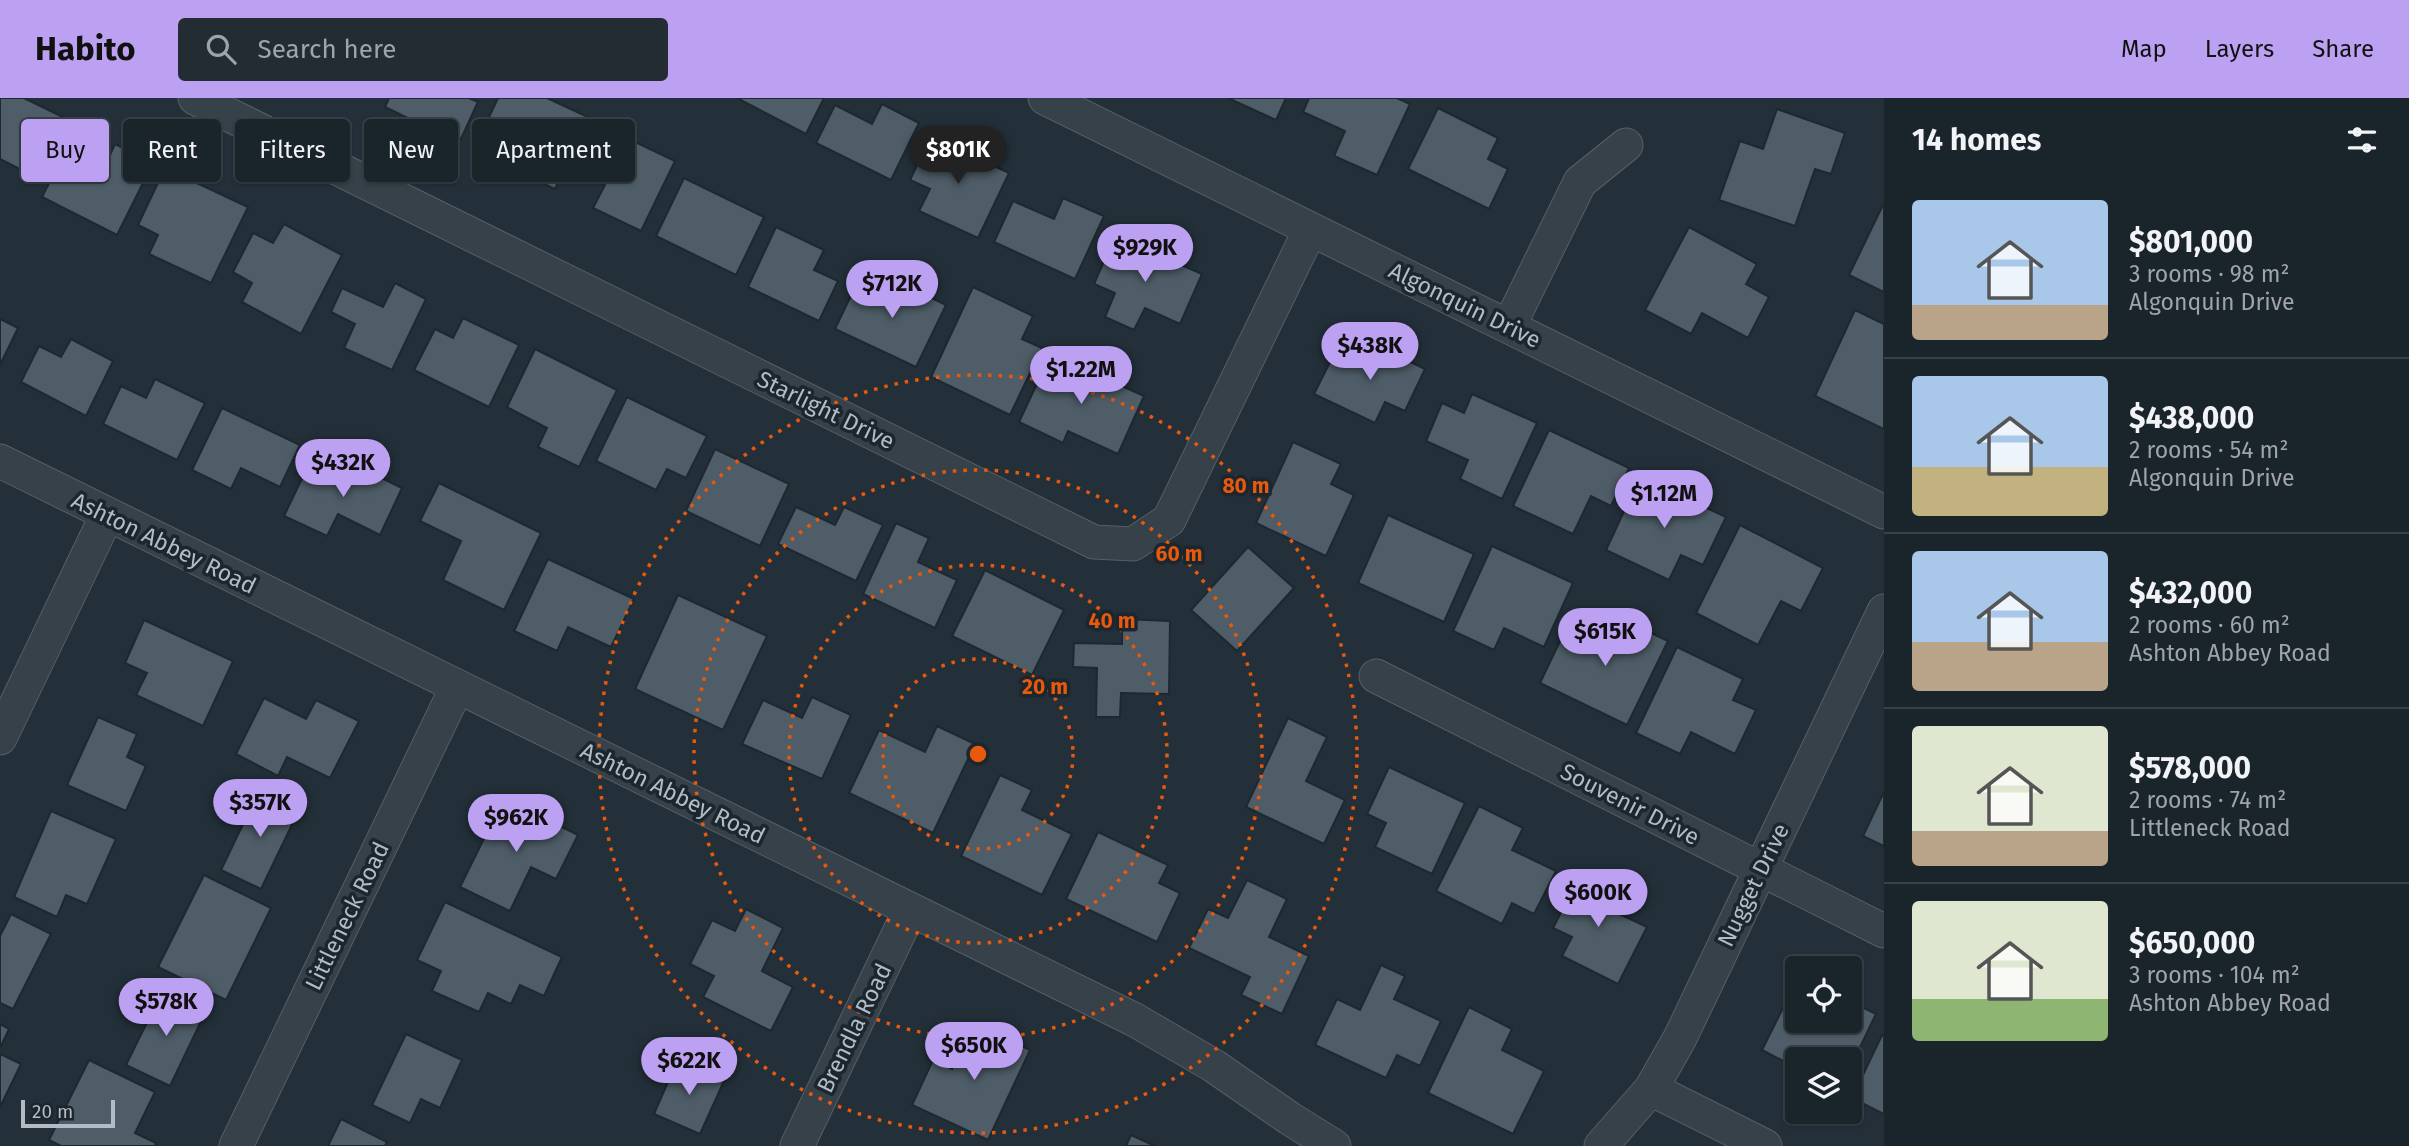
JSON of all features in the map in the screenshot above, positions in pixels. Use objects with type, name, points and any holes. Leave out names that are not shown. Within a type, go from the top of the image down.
[{"type":"street","name":"Starlight Drive","points":[[195,98],[1094,542],[1133,544],[1169,520],[1310,230]]},
{"type":"street","name":"Algonquin Drive","points":[[1045,98],[1884,512]]},
{"type":"street","points":[[1509,326],[1580,182],[1626,145]]},
{"type":"street","name":"Ashton Abbey Road","points":[[0,461],[1135,1020],[1214,1066],[1334,1146]]},
{"type":"street","points":[[0,738],[107,515]]},
{"type":"street","name":"Nugget Drive","points":[[1601,1146],[1651,1089],[1680,1038],[1884,611]]},
{"type":"street","name":"Souvenir Drive","points":[[1376,676],[1884,930]]},
{"type":"street","name":"Littleneck Road","points":[[236,1146],[457,687]]},
{"type":"street","name":"Brendla Road","points":[[797,1146],[910,911]]},
{"type":"street","points":[[1651,1089],[1765,1146]]},
{"type":"building","points":[[0,98],[24,98],[67,119],[21,119],[21,170],[0,159]]},
{"type":"building","points":[[389,98],[469,98],[478,102],[459,143],[458,119],[410,119],[385,107]]},
{"type":"building","points":[[498,98],[547,98],[588,117],[587,119],[488,119]]},
{"type":"building","points":[[737,98],[824,98],[806,134]]},
{"type":"building","points":[[1228,98],[1286,98],[1276,120]]},
{"type":"building","points":[[1309,98],[1397,98],[1410,104],[1377,175],[1334,156],[1345,131],[1303,112]]},
{"type":"building","points":[[882,104],[919,123],[891,180],[816,143],[835,105],[872,124]]},
{"type":"building","points":[[1438,108],[1498,138],[1488,159],[1508,169],[1489,209],[1408,169]]},
{"type":"building","points":[[1777,109],[1845,133],[1831,174],[1815,169],[1795,226],[1719,200],[1740,141],[1763,149]]},
{"type":"building","points":[[931,136],[1009,173],[978,238],[919,211],[930,189],[910,180]]},
{"type":"building","points":[[635,142],[675,161],[641,231],[593,208],[605,185],[599,182],[635,182]]},
{"type":"building","points":[[115,144],[123,148],[123,182],[144,182],[117,235],[42,197],[50,182],[109,182],[109,157]]},
{"type":"building","points":[[684,178],[764,217],[736,275],[656,236]]},
{"type":"building","points":[[158,182],[195,182],[248,207],[211,283],[149,254],[158,235],[138,225]]},
{"type":"building","points":[[540,182],[558,182],[555,189]]},
{"type":"building","points":[[1063,198],[1104,216],[1075,279],[994,242],[1013,201],[1054,219]]},
{"type":"building","points":[[1884,203],[1884,292],[1849,275]]},
{"type":"building","points":[[284,224],[342,255],[301,334],[242,302],[252,283],[233,272],[253,233],[273,243]]},
{"type":"building","points":[[776,227],[824,250],[814,270],[838,281],[819,321],[748,287]]},
{"type":"building","points":[[1689,227],[1757,264],[1746,284],[1769,297],[1748,338],[1702,313],[1691,334],[1645,310]]},
{"type":"building","points":[[1115,236],[1202,274],[1180,324],[1145,308],[1134,330],[1105,317],[1115,293],[1094,284]]},
{"type":"building","points":[[885,275],[946,305],[916,367],[835,329],[855,287],[875,296]]},
{"type":"building","points":[[395,283],[426,299],[392,370],[344,348],[355,324],[331,312],[342,288],[383,307]]},
{"type":"building","points":[[973,287],[1033,316],[1022,339],[1042,348],[1010,415],[931,377]]},
{"type":"building","points":[[1855,310],[1884,324],[1884,429],[1815,396]]},
{"type":"building","points":[[463,318],[519,345],[489,407],[414,370],[435,329],[453,338]]},
{"type":"building","points":[[0,319],[18,328],[0,365]]},
{"type":"building","points":[[71,339],[113,361],[86,416],[21,382],[39,346],[61,357]]},
{"type":"building","points":[[1365,340],[1425,369],[1405,411],[1385,402],[1375,423],[1314,394],[1335,352],[1355,361]]},
{"type":"building","points":[[535,349],[617,390],[579,467],[538,447],[547,428],[507,407]]},
{"type":"building","points":[[1051,354],[1144,396],[1118,454],[1068,431],[1063,443],[1019,422]]},
{"type":"building","points":[[155,379],[205,403],[177,460],[103,424],[121,386],[146,398]]},
{"type":"building","points":[[1472,394],[1537,423],[1502,499],[1460,479],[1468,460],[1426,441],[1442,403],[1464,413]]},
{"type":"building","points":[[627,397],[707,436],[686,478],[667,469],[656,490],[596,461]]},
{"type":"building","points":[[222,408],[300,445],[280,487],[241,468],[231,489],[192,470]]},
{"type":"building","points":[[1549,430],[1629,468],[1611,506],[1591,496],[1573,534],[1513,506]]},
{"type":"building","points":[[1293,442],[1341,464],[1331,484],[1354,495],[1326,556],[1256,523]]},
{"type":"building","points":[[715,449],[789,484],[760,546],[686,511]]},
{"type":"building","points":[[339,457],[402,488],[380,535],[338,514],[327,536],[284,516],[306,470],[327,480]]},
{"type":"building","points":[[1640,477],[1726,517],[1703,565],[1681,555],[1669,580],[1606,550]]},
{"type":"building","points":[[439,483],[541,533],[504,610],[443,580],[461,541],[420,521]]},
{"type":"building","points":[[796,507],[835,525],[844,507],[883,525],[856,581],[778,544]]},
{"type":"building","points":[[1388,515],[1474,554],[1444,622],[1358,583]]},
{"type":"building","points":[[896,523],[929,538],[918,562],[957,580],[935,628],[863,594]]},
{"type":"building","points":[[1740,525],[1823,568],[1801,611],[1781,601],[1758,645],[1696,613]]},
{"type":"building","points":[[1492,546],[1573,583],[1544,647],[1504,628],[1494,650],[1453,631]]},
{"type":"building","points":[[1248,547],[1294,588],[1237,651],[1191,610]]},
{"type":"building","points":[[548,559],[634,599],[611,647],[568,627],[557,651],[514,631]]},
{"type":"building","points":[[985,570],[1064,610],[1032,675],[952,636]]},
{"type":"building","points":[[678,595],[767,636],[723,730],[635,689]]},
{"type":"building","points":[[1122,619],[1170,621],[1169,694],[1121,693],[1120,717],[1096,717],[1097,668],[1073,667],[1074,643],[1122,644]]},
{"type":"building","points":[[144,620],[233,661],[203,726],[136,695],[147,673],[125,663]]},
{"type":"building","points":[[1570,620],[1614,641],[1624,620],[1668,641],[1627,725],[1540,683]]},
{"type":"building","points":[[1677,647],[1743,679],[1733,700],[1756,710],[1735,754],[1691,732],[1680,754],[1636,733]]},
{"type":"building","points":[[812,697],[851,715],[822,779],[742,744],[763,700],[802,718]]},
{"type":"building","points":[[264,698],[306,719],[316,700],[359,721],[330,778],[287,757],[278,776],[236,754]]},
{"type":"building","points":[[98,717],[137,734],[127,757],[146,766],[126,811],[67,785]]},
{"type":"building","points":[[1288,718],[1327,737],[1306,781],[1345,800],[1324,844],[1246,807]]},
{"type":"building","points":[[937,726],[975,744],[933,833],[849,793],[879,730],[925,752]]},
{"type":"building","points":[[1389,767],[1465,803],[1432,874],[1375,847],[1386,823],[1367,814]]},
{"type":"building","points":[[1000,775],[1032,790],[1022,810],[1072,834],[1042,895],[961,856]]},
{"type":"building","points":[[260,789],[300,808],[261,889],[221,870]]},
{"type":"building","points":[[1884,792],[1884,846],[1863,836]]},
{"type":"building","points":[[504,798],[578,835],[556,879],[531,867],[510,911],[460,887]]},
{"type":"building","points":[[1479,806],[1523,828],[1512,850],[1556,871],[1534,914],[1512,903],[1502,924],[1436,891]]},
{"type":"building","points":[[51,811],[116,839],[87,904],[66,895],[57,917],[14,897]]},
{"type":"building","points":[[1098,832],[1168,865],[1159,883],[1180,893],[1157,942],[1066,899]]},
{"type":"building","points":[[1582,871],[1619,890],[1609,909],[1647,927],[1618,984],[1562,956],[1572,937],[1553,928]]},
{"type":"building","points":[[204,875],[271,908],[226,1000],[158,967]]},
{"type":"building","points":[[1247,880],[1287,899],[1269,937],[1309,956],[1282,1014],[1241,995],[1250,977],[1189,948],[1208,909],[1228,918]]},
{"type":"building","points":[[445,902],[562,957],[544,996],[520,985],[511,1004],[488,993],[479,1012],[432,991],[441,971],[417,960]]},
{"type":"building","points":[[746,909],[783,928],[762,971],[793,987],[771,1031],[703,997],[714,976],[690,964],[712,920],[735,931]]},
{"type":"building","points":[[11,914],[51,934],[13,1009],[0,1003],[0,936]]},
{"type":"building","points":[[1381,965],[1405,976],[1394,999],[1441,1021],[1420,1066],[1397,1055],[1386,1078],[1315,1045],[1337,999],[1360,1010]]},
{"type":"building","points":[[163,990],[206,1011],[170,1086],[126,1065]]},
{"type":"building","points":[[1785,1004],[1785,1033],[1862,1033],[1862,1007],[1876,1014],[1860,1047],[1785,1047],[1785,1062],[1762,1050]]},
{"type":"building","points":[[1469,1007],[1512,1029],[1502,1050],[1544,1071],[1513,1134],[1428,1093]]},
{"type":"building","points":[[973,1023],[1030,1050],[988,1140],[912,1105],[933,1060],[952,1069]]},
{"type":"building","points":[[0,1024],[9,1029],[0,1048]]},
{"type":"building","points":[[406,1034],[462,1060],[440,1108],[421,1099],[410,1123],[372,1105]]},
{"type":"building","points":[[1882,1035],[1884,1036],[1884,1114],[1862,1103],[1862,1077]]},
{"type":"building","points":[[0,1054],[21,1064],[0,1107]]},
{"type":"building","points":[[89,1060],[155,1092],[135,1133],[156,1143],[155,1146],[61,1146],[49,1140]]},
{"type":"building","points":[[677,1061],[724,1081],[700,1134],[654,1114]]},
{"type":"building","points":[[341,1119],[387,1142],[385,1146],[328,1146]]},
{"type":"building","points":[[1131,1135],[1155,1146],[1126,1146]]}]
